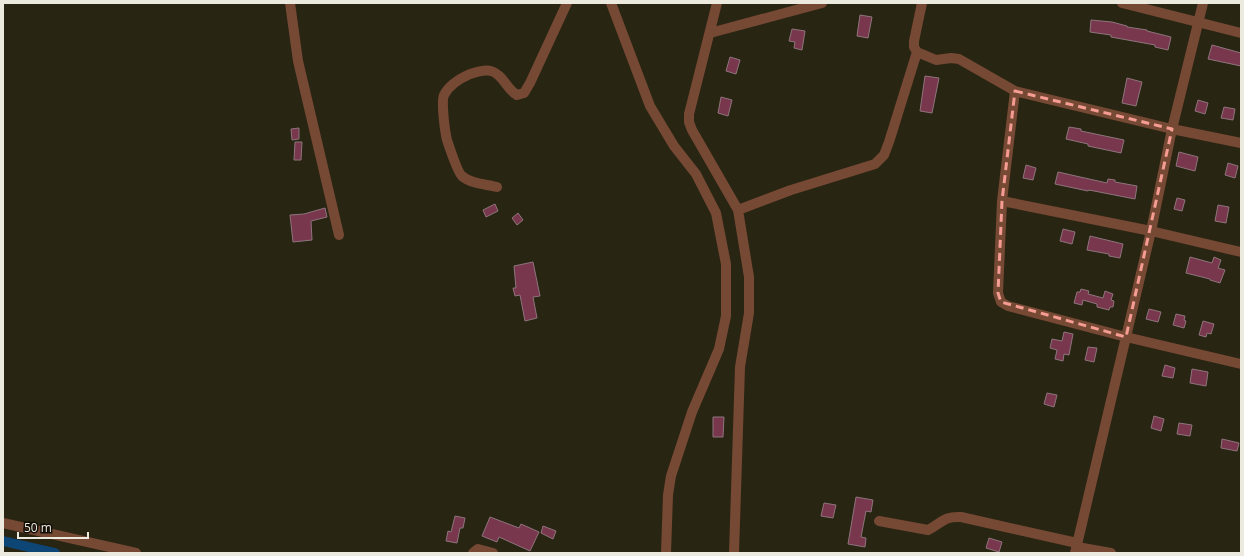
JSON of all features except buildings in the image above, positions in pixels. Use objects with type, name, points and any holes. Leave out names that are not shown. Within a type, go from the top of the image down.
[{"type":"street","points":[[290,3],[298,61],[339,235]]},
{"type":"street","points":[[496,187],[468,180],[460,175],[447,139],[443,102],[444,95],[463,77],[480,70],[490,70],[497,74],[511,92],[517,95],[524,93],[534,76],[567,3]]},
{"type":"street","points":[[611,3],[650,106],[674,146],[696,174],[716,213],[726,264],[726,316],[718,349],[692,412],[672,476],[668,496],[666,553]]},
{"type":"street","points":[[717,3],[689,114],[689,122],[692,130],[738,210],[749,277],[749,313],[740,367],[734,553]]},
{"type":"street","points":[[710,33],[822,3]]},
{"type":"street","points":[[922,3],[914,41],[914,47],[917,52],[936,60],[951,58],[959,59],[1014,91],[1172,129],[1241,143]]},
{"type":"street","points":[[1122,3],[1241,33]]},
{"type":"street","points":[[1076,548],[1151,231],[1172,129],[1203,3]]},
{"type":"street","points":[[738,210],[791,190],[875,164],[884,155],[889,142],[917,52]]},
{"type":"street","points":[[1014,91],[1002,201],[998,292],[1001,302],[1008,306],[1126,337],[1241,364]]},
{"type":"street","points":[[1002,201],[1151,231],[1241,252]]},
{"type":"street","points":[[879,521],[928,530],[946,518],[962,517],[1076,548],[1112,553]]},
{"type":"street","points":[[3,523],[136,553]]},
{"type":"street","points":[[473,553],[478,549],[493,553]]},
{"type":"highlighted area","points":[[1015,91],[1172,129],[1126,337],[1001,302],[998,293],[1002,201]]},
{"type":"waterway","points":[[3,541],[55,553]]}]
